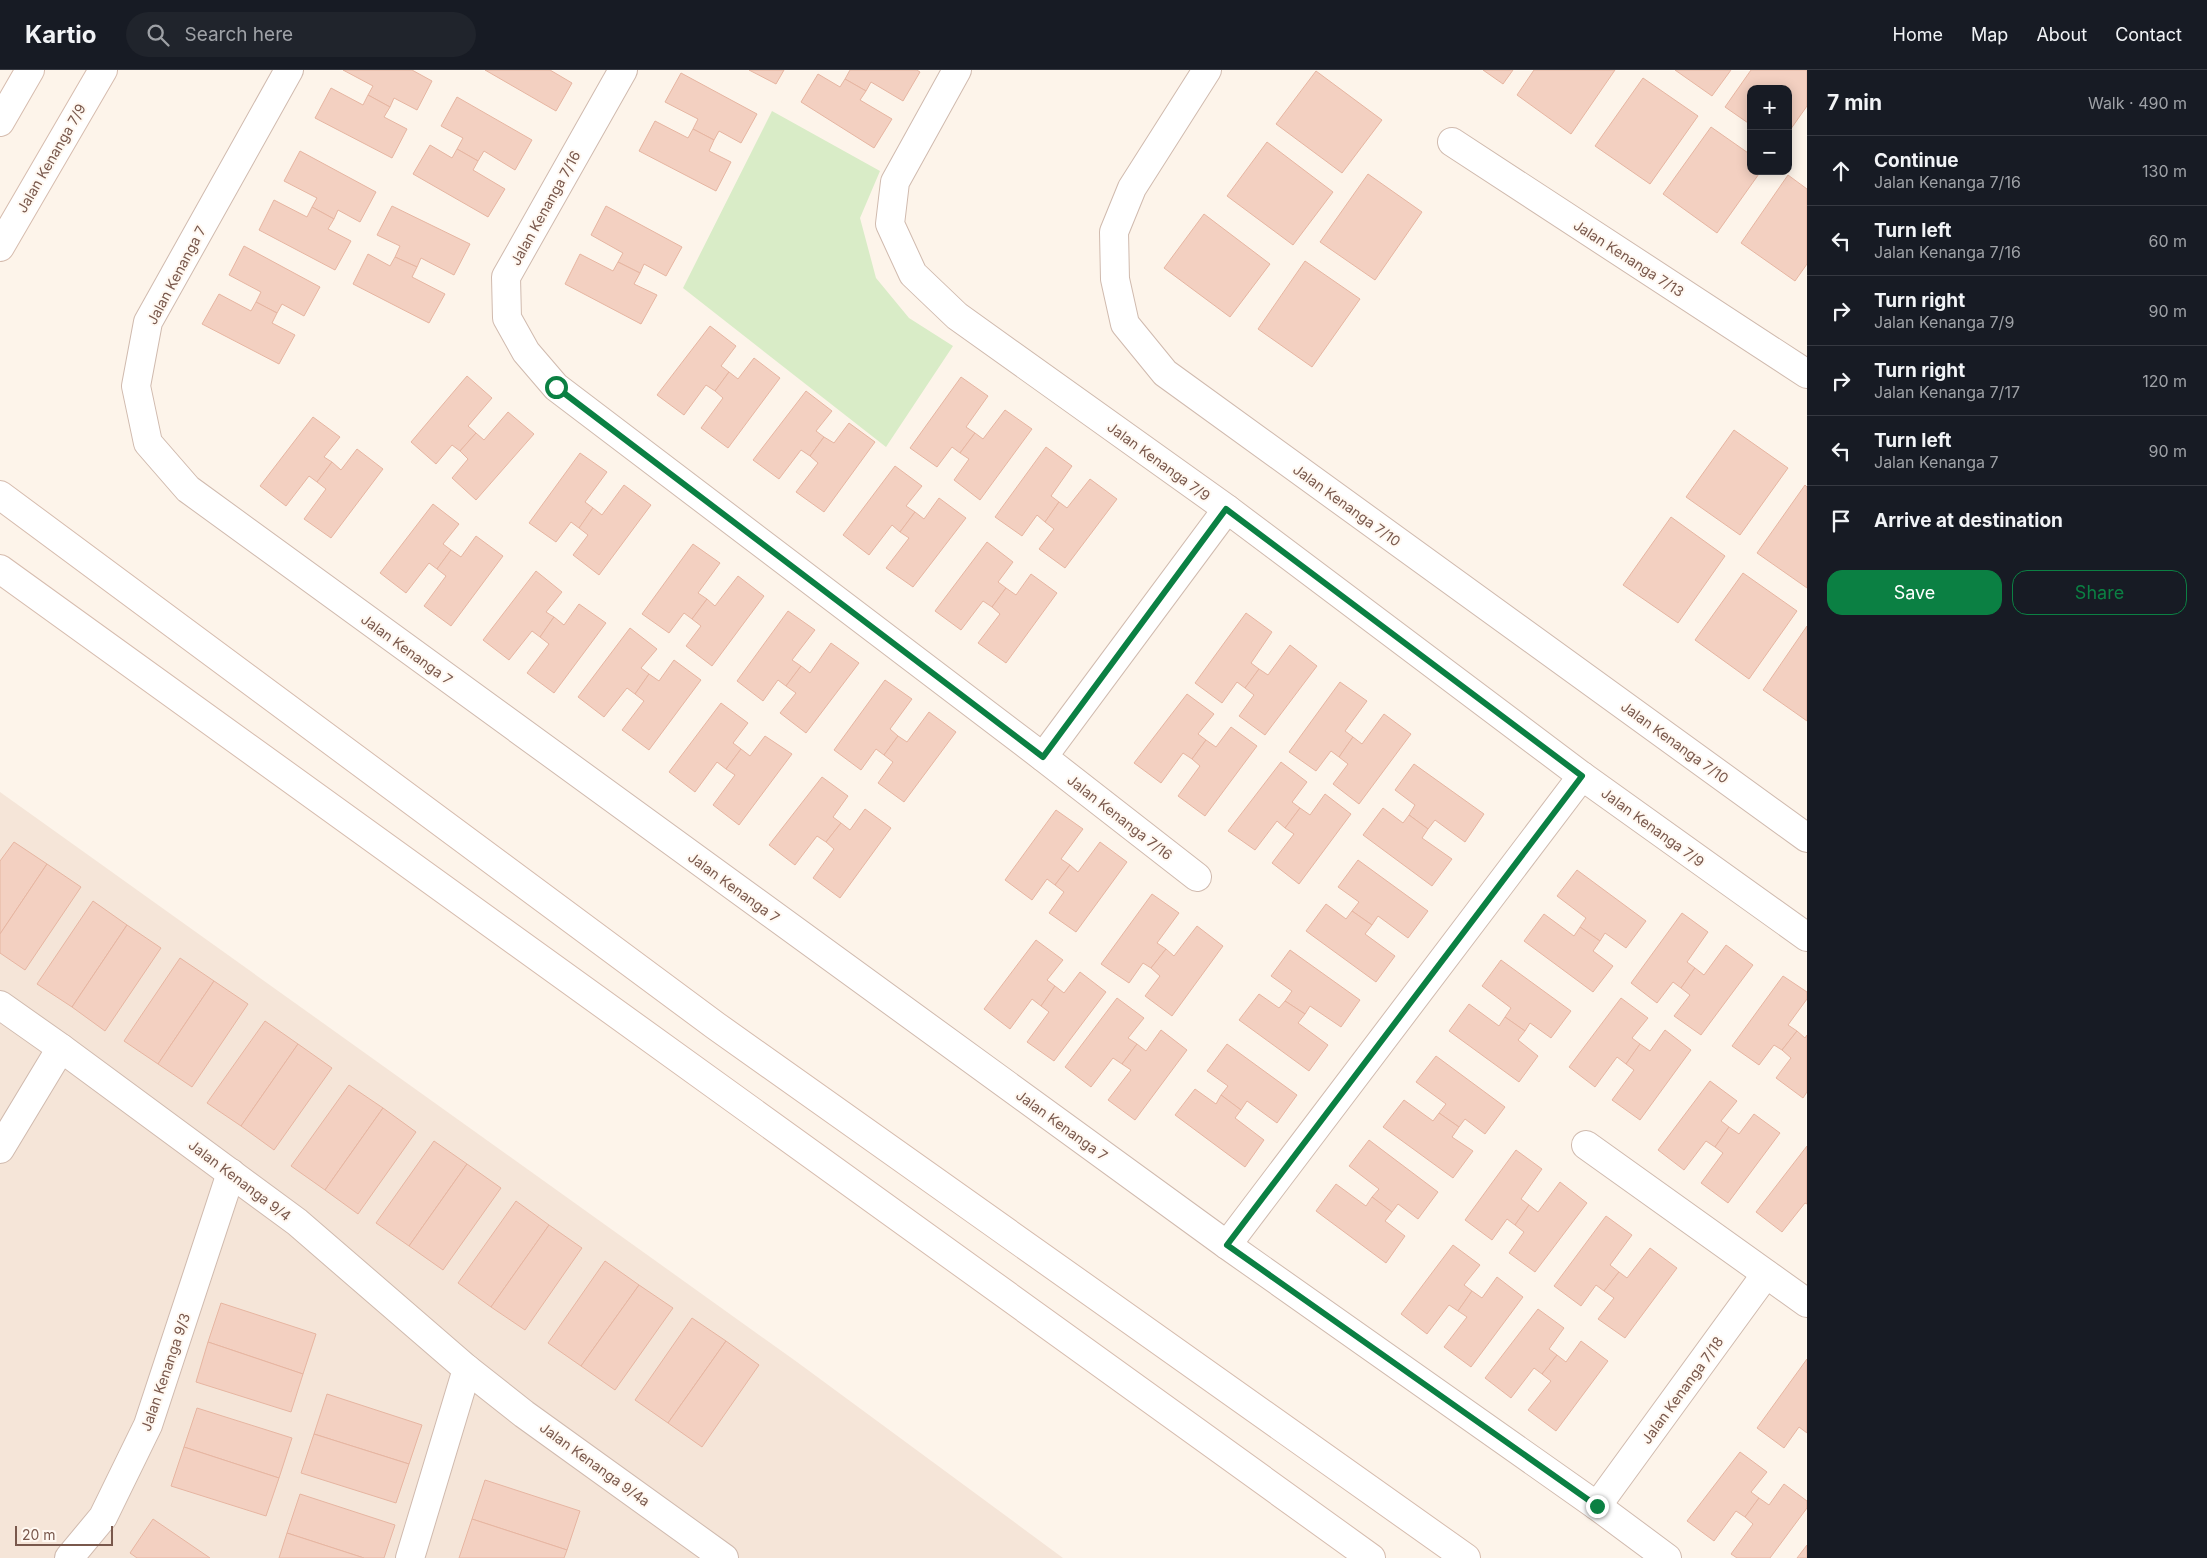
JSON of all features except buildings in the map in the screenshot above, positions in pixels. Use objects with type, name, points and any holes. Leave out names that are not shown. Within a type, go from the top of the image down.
[{"type":"street","points":[[0,122],[30,70]]},
{"type":"street","name":"Jalan Kenanga 7/9","points":[[0,247],[103,70]]},
{"type":"street","name":"Jalan Kenanga 7","points":[[289,70],[148,322],[136,386],[148,443],[188,489],[1227,1245],[1597,1506],[1667,1558]]},
{"type":"street","name":"Jalan Kenanga 7/16","points":[[623,70],[506,277],[507,318],[526,352],[556,387],[1043,757],[1197,877]]},
{"type":"street","name":"Jalan Kenanga 7/9","points":[[957,70],[895,182],[890,224],[913,274],[957,316],[1226,509],[1582,776],[1807,937]]},
{"type":"street","name":"Jalan Kenanga 7/10","points":[[1207,70],[1132,188],[1114,232],[1115,279],[1126,324],[1131,331],[1165,374],[1807,838]]},
{"type":"street","name":"Jalan Kenanga 7/13","points":[[1452,142],[1807,374]]},
{"type":"street","points":[[0,495],[716,1026],[1466,1558]]},
{"type":"street","points":[[1043,757],[1226,509]]},
{"type":"street","points":[[0,569],[1371,1558]]},
{"type":"street","points":[[1227,1245],[1582,776]]},
{"type":"street","name":"Jalan Kenanga 9/4","points":[[0,1005],[296,1222],[467,1369]]},
{"type":"street","points":[[0,1149],[61,1048]]},
{"type":"street","points":[[1586,1145],[1807,1303]]},
{"type":"street","name":"Jalan Kenanga 9/3","points":[[69,1558],[103,1517],[148,1426],[231,1173]]},
{"type":"street","name":"Jalan Kenanga 7/18","points":[[1597,1506],[1766,1274]]},
{"type":"street","points":[[410,1558],[467,1369]]},
{"type":"street","name":"Jalan Kenanga 9/4a","points":[[467,1369],[524,1414],[724,1558]]},
{"type":"shaded area","points":[[0,792],[797,1362],[1063,1558],[0,1558]]},
{"type":"green space","points":[[772,111],[880,171],[860,218],[876,278],[909,318],[953,346],[886,447],[683,288]]},
{"type":"route","points":[[556,387],[1043,757],[1226,509],[1582,776],[1227,1245],[1597,1506]]}]
